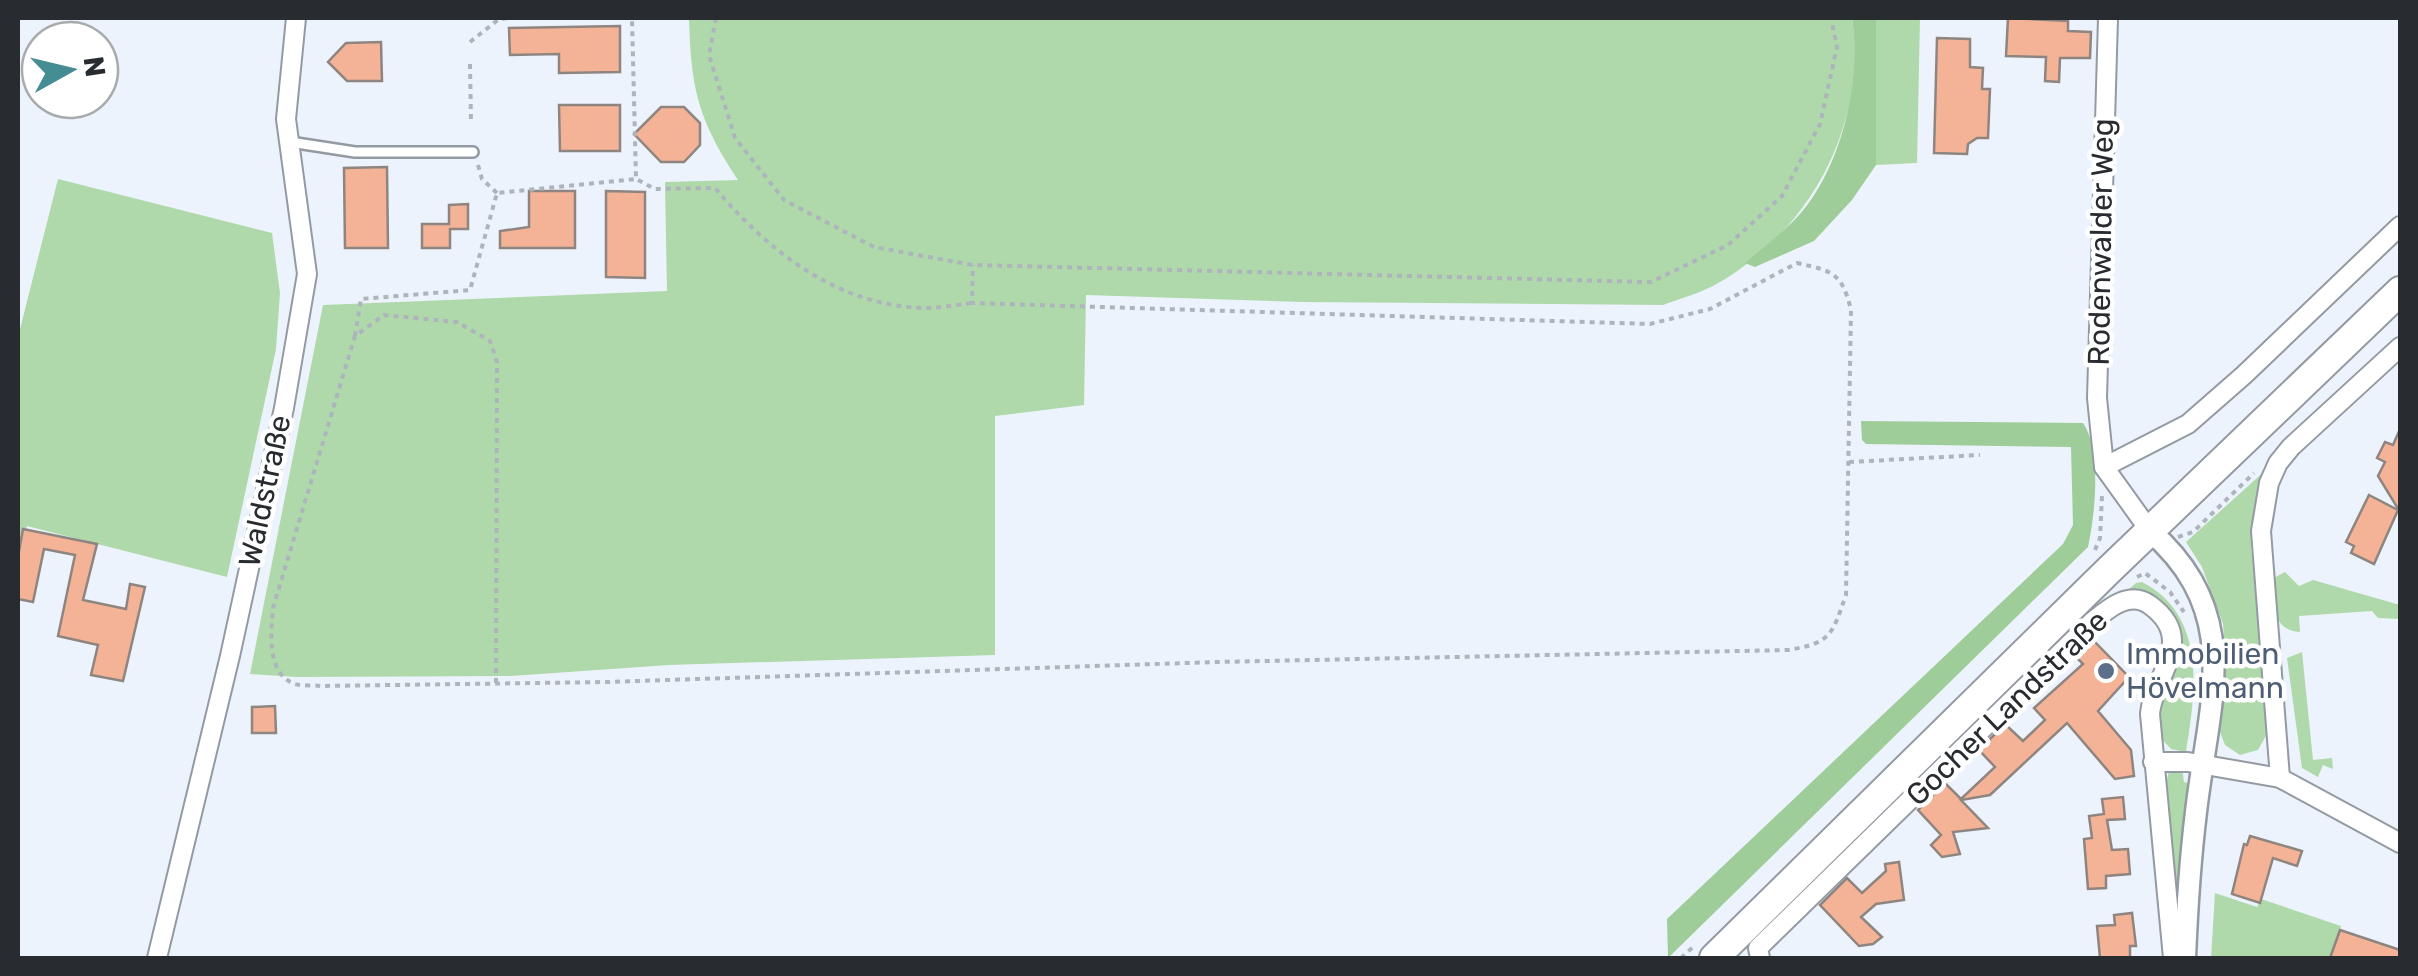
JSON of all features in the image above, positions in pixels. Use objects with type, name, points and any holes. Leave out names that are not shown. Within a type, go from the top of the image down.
[{"type":"main road","name":"Gocher Landstraße","points":[[1714,958],[2158,538],[2400,291]]},
{"type":"street","name":"Waldstraße","points":[[157,958],[230,656],[284,408],[307,274],[286,119],[296,18]]},
{"type":"street","name":"Rodenwalder Weg","points":[[2104,467],[2097,398],[2108,18]]},
{"type":"street","points":[[2185,958],[2187,900],[2216,674],[2213,636],[2196,592],[2104,467],[2188,424],[2244,376],[2400,226]]},
{"type":"street","points":[[2280,778],[2261,532],[2268,483],[2278,463],[2301,438],[2400,348]]},
{"type":"street","name":"Gocher Landstraße","points":[[1760,958],[1758,948],[2093,621],[2112,606],[2134,598],[2145,601],[2163,617],[2171,641],[2167,672],[2151,700],[2153,762],[2173,958]]},
{"type":"street","points":[[2153,762],[2280,778],[2400,843]]},
{"type":"lane","points":[[290,142],[355,152],[473,152]]},
{"type":"path","points":[[470,42],[499,18],[509,18]]},
{"type":"path","points":[[632,18],[636,179]]},
{"type":"path","points":[[716,18],[709,56],[735,138],[784,200],[874,247],[973,264],[1651,282],[1728,246],[1782,196],[1820,124],[1837,47],[1830,18]]},
{"type":"path","points":[[470,64],[471,121]]},
{"type":"path","points":[[473,152],[482,179],[497,193],[636,179],[655,189],[716,188],[772,247],[817,278],[867,299],[925,308],[972,303],[1650,324],[1710,309],[1798,262],[1830,270],[1845,286],[1851,310],[1846,595],[1832,634],[1815,646],[1788,650],[496,684],[293,684],[278,669],[270,641],[274,608],[356,336],[362,299],[470,290],[497,193]]},
{"type":"path","points":[[972,303],[973,264]]},
{"type":"path","points":[[356,336],[384,315],[456,322],[490,340],[496,362],[496,684]]},
{"type":"path","points":[[1848,462],[1980,455]]},
{"type":"path","points":[[2158,538],[2193,532],[2262,465],[2278,463]]},
{"type":"green space","points":[[689,18],[1852,18],[1855,59],[1840,137],[1803,207],[1777,238],[1747,264],[1713,286],[1663,305],[1302,302],[1086,295],[1084,405],[995,416],[995,655],[669,665],[511,676],[250,674],[323,305],[667,291],[665,182],[738,180],[699,103]]},
{"type":"green space","points":[[1852,18],[1876,18],[1876,165],[1852,200],[1814,241],[1755,267],[1745,263],[1808,204],[1831,163],[1852,90]]},
{"type":"green space","points":[[1876,18],[1920,18],[1917,163],[1876,165]]},
{"type":"green space","points":[[58,179],[272,233],[280,293],[276,349],[227,577],[27,526],[18,555],[18,337]]},
{"type":"green space","points":[[1861,421],[2083,423],[2095,466],[2095,501],[2088,547],[1668,958],[1667,919],[2063,544],[2073,525],[2071,447],[1866,444],[1862,440]]},
{"type":"green space","points":[[2267,469],[2251,546],[2268,732],[2258,750],[2240,755],[2225,745],[2218,727],[2226,660],[2223,624],[2202,567],[2186,542]]},
{"type":"green space","points":[[2285,572],[2299,586],[2313,580],[2400,605],[2400,619],[2378,618],[2372,611],[2299,616],[2300,632],[2291,630],[2279,621],[2273,597],[2272,579]]},
{"type":"green space","points":[[2142,582],[2163,596],[2178,614],[2187,635],[2194,681],[2186,752],[2171,749],[2157,734],[2159,702],[2179,654],[2179,632],[2155,596],[2127,591]]},
{"type":"green space","points":[[2302,652],[2313,760],[2332,758],[2333,769],[2323,765],[2318,777],[2302,768],[2287,658]]},
{"type":"green space","points":[[2182,768],[2184,782],[2192,784],[2178,908],[2166,784],[2169,771]]},
{"type":"green space","points":[[2215,893],[2257,907],[2261,899],[2341,926],[2330,958],[2211,958]]},
{"type":"building","points":[[2008,18],[2068,21],[2068,31],[2091,32],[2090,58],[2060,58],[2059,82],[2045,81],[2046,57],[2006,56]]},
{"type":"building","points":[[620,26],[620,72],[559,73],[559,54],[510,55],[509,28]]},
{"type":"building","points":[[1937,38],[1970,39],[1970,67],[1983,68],[1982,89],[1990,89],[1988,138],[1977,138],[1968,144],[1967,154],[1934,153]]},
{"type":"building","points":[[381,42],[382,81],[347,81],[328,62],[346,43]]},
{"type":"building","points":[[559,105],[620,105],[620,151],[560,151]]},
{"type":"building","points":[[661,107],[684,107],[700,123],[700,145],[684,162],[661,162],[634,134]]},
{"type":"building","points":[[387,167],[388,248],[345,248],[344,168]]},
{"type":"building","points":[[529,191],[575,191],[575,248],[500,248],[500,231],[529,227]]},
{"type":"building","points":[[606,191],[645,192],[645,278],[606,277]]},
{"type":"building","points":[[468,204],[468,229],[450,229],[450,248],[422,248],[422,224],[449,224],[449,205]]},
{"type":"building","points":[[2400,429],[2400,512],[2378,476],[2385,462],[2377,458],[2385,442],[2393,445]]},
{"type":"building","points":[[2369,495],[2398,510],[2374,564],[2351,553],[2354,546],[2346,542]]},
{"type":"building","points":[[23,529],[97,544],[83,600],[126,609],[130,584],[145,587],[123,681],[91,675],[98,645],[58,636],[75,555],[44,549],[33,602],[18,599]]},
{"type":"building","points":[[2094,641],[2129,677],[2098,711],[2131,750],[2134,776],[2115,779],[2067,723],[1990,795],[1961,800],[1988,828],[1953,832],[1960,854],[1942,857],[1931,845],[1941,835],[1918,810],[1945,783],[1961,799],[1995,767],[1979,750],[2005,724],[2023,741],[2045,720],[2034,708],[2083,664],[2077,658]]},
{"type":"building","points":[[275,706],[276,733],[252,733],[252,707]]},
{"type":"building","points":[[2123,797],[2125,819],[2107,820],[2112,850],[2128,849],[2130,874],[2106,876],[2106,888],[2088,889],[2084,839],[2092,838],[2089,816],[2104,814],[2102,799]]},
{"type":"building","points":[[2250,836],[2302,851],[2297,866],[2273,858],[2260,903],[2232,894],[2244,844]]},
{"type":"building","points":[[1899,862],[1904,900],[1876,904],[1861,917],[1882,937],[1873,944],[1859,946],[1820,905],[1847,878],[1862,893],[1886,871],[1885,864]]},
{"type":"building","points":[[2132,913],[2136,946],[2130,946],[2130,958],[2100,958],[2097,926],[2115,925],[2114,915]]},
{"type":"building","points":[[2340,930],[2400,950],[2400,958],[2330,958]]},
{"type":"place","name":"Immobilien Hövelmann","points":[[2106,671]]}]
